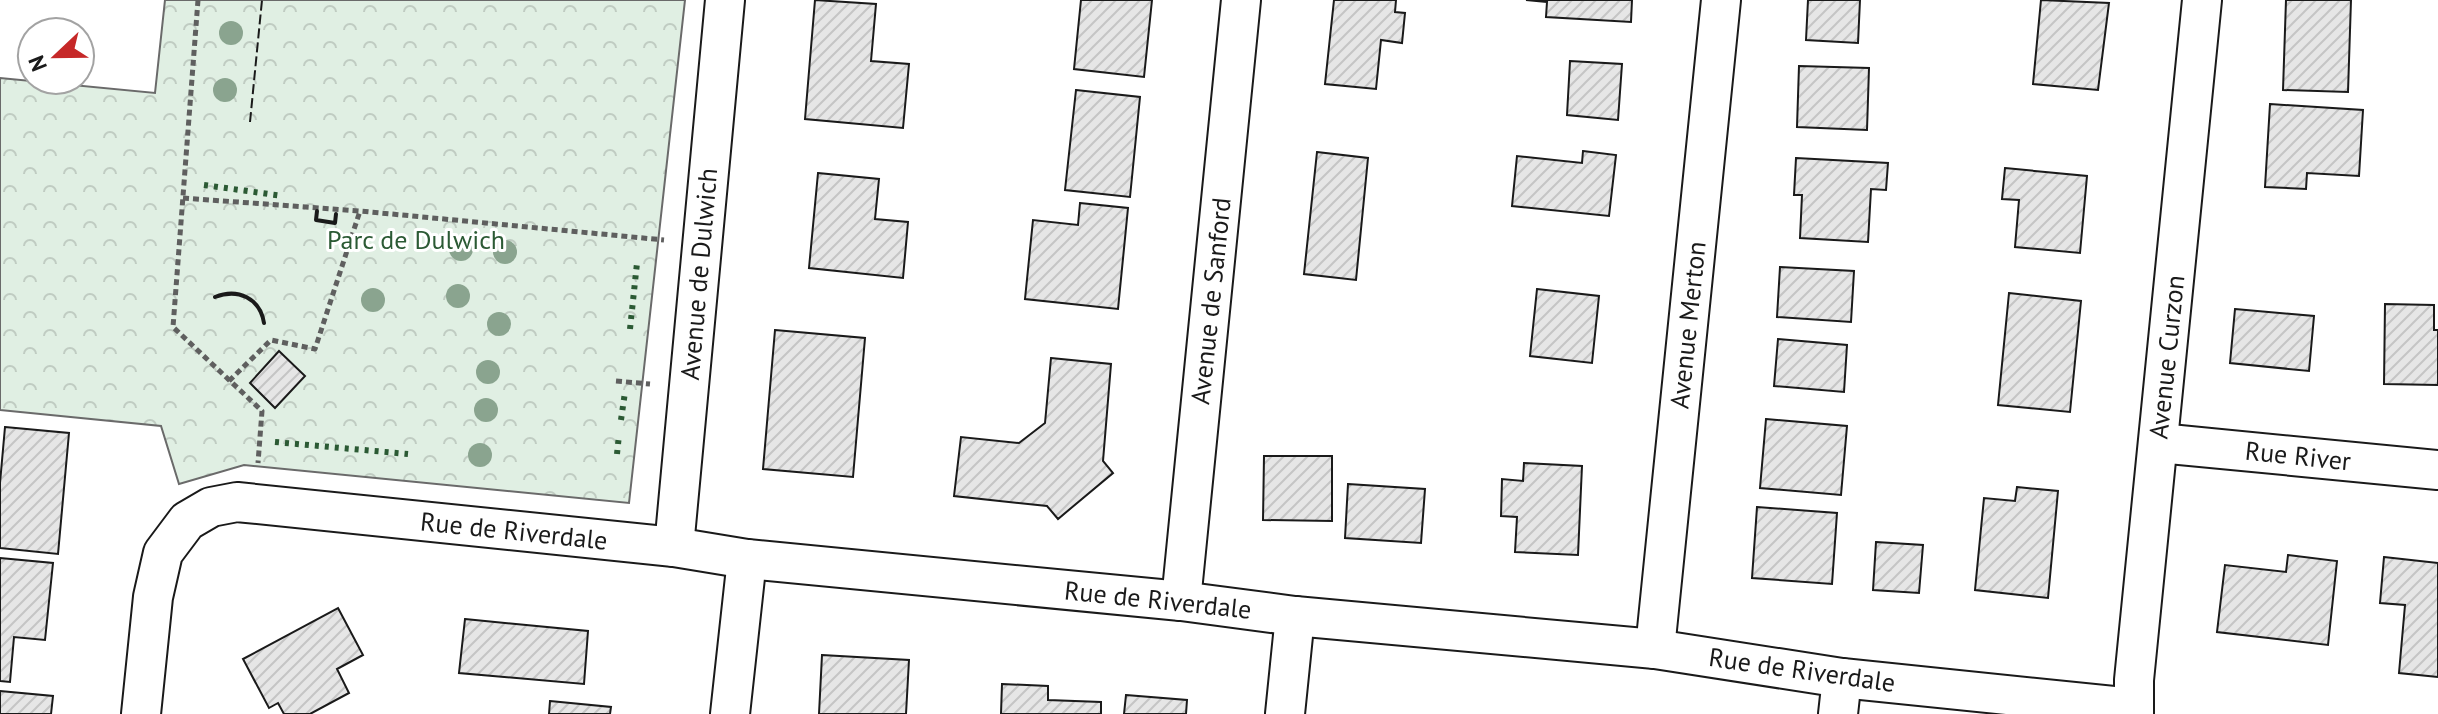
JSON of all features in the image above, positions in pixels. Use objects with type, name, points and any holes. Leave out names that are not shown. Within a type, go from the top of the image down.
[{"type":"street","name":"Avenue de Dulwich","points":[[674,547],[725,0]]},
{"type":"street","name":"Avenue de Sanford","points":[[1181,601],[1241,0]]},
{"type":"street","name":"Avenue Merton","points":[[1655,649],[1721,0]]},
{"type":"street","name":"Avenue Curzon","points":[[2134,711],[2202,0]]},
{"type":"street","name":"Rue River","points":[[2159,443],[2438,470]]},
{"type":"street","name":"Rue de Riverdale","points":[[141,714],[153,597],[163,553],[187,521],[211,507],[237,502],[674,547],[747,559],[1181,601],[1295,616],[1655,649],[1840,696],[2134,711]]},
{"type":"street","points":[[730,714],[747,559]]},
{"type":"street","points":[[1285,714],[1295,616]]},
{"type":"path","points":[[198,0],[173,327],[262,411],[258,471]]},
{"type":"path","points":[[183,198],[360,211],[673,241]]},
{"type":"path","points":[[229,381],[271,340],[315,349],[360,211]]},
{"type":"path","points":[[616,381],[659,385]]},
{"type":"green space","name":"Parc de Dulwich","points":[[165,0],[685,0],[629,503],[244,465],[179,484],[161,426],[0,410],[0,78],[16,80],[16,96],[96,96],[96,87],[155,93]]},
{"type":"building","points":[[815,0],[876,4],[871,61],[909,64],[903,128],[805,119]]},
{"type":"building","points":[[1081,0],[1152,0],[1144,77],[1074,69]]},
{"type":"building","points":[[1334,0],[1396,0],[1395,12],[1405,13],[1402,43],[1381,40],[1376,89],[1325,84]]},
{"type":"building","points":[[1526,0],[1632,0],[1631,22],[1546,17],[1547,2]]},
{"type":"building","points":[[1808,0],[1860,0],[1858,43],[1806,40]]},
{"type":"building","points":[[2041,0],[2109,3],[2098,90],[2033,84]]},
{"type":"building","points":[[2286,0],[2351,0],[2348,92],[2283,90]]},
{"type":"building","points":[[1570,61],[1622,64],[1618,120],[1567,115]]},
{"type":"building","points":[[1799,66],[1869,68],[1867,130],[1797,127]]},
{"type":"building","points":[[1076,90],[1140,97],[1130,197],[1065,190]]},
{"type":"building","points":[[2270,104],[2363,110],[2359,176],[2307,173],[2306,189],[2265,187]]},
{"type":"building","points":[[1583,151],[1616,155],[1609,216],[1512,206],[1517,156],[1582,163]]},
{"type":"building","points":[[1317,152],[1368,158],[1356,280],[1304,274]]},
{"type":"building","points":[[1796,158],[1888,163],[1886,190],[1871,189],[1868,242],[1800,238],[1802,195],[1794,195]]},
{"type":"building","points":[[2005,168],[2087,176],[2080,253],[2015,247],[2019,200],[2002,199]]},
{"type":"building","points":[[818,173],[879,179],[875,219],[908,222],[903,278],[809,268]]},
{"type":"building","points":[[1080,203],[1128,208],[1118,309],[1025,299],[1033,220],[1078,225]]},
{"type":"building","points":[[1780,267],[1854,271],[1851,322],[1777,317]]},
{"type":"building","points":[[1537,289],[1599,296],[1592,363],[1530,356]]},
{"type":"building","points":[[2009,293],[2081,301],[2070,412],[1998,405]]},
{"type":"building","points":[[2385,304],[2434,305],[2434,330],[2438,330],[2438,385],[2384,384]]},
{"type":"building","points":[[2235,309],[2314,316],[2309,371],[2230,363]]},
{"type":"building","points":[[775,330],[865,338],[853,477],[763,469]]},
{"type":"building","points":[[1778,339],[1847,345],[1844,392],[1774,386]]},
{"type":"building","points":[[279,351],[305,376],[275,408],[250,383]]},
{"type":"building","points":[[1051,358],[1111,364],[1103,461],[1113,473],[1058,519],[1047,506],[954,496],[961,437],[1019,443],[1045,423]]},
{"type":"building","points":[[1766,419],[1847,426],[1841,495],[1760,488]]},
{"type":"building","points":[[5,427],[69,433],[58,554],[0,548],[0,483]]},
{"type":"building","points":[[1264,456],[1332,456],[1332,521],[1263,520]]},
{"type":"building","points":[[1524,463],[1582,466],[1578,555],[1515,552],[1517,517],[1501,516],[1502,479],[1523,481]]},
{"type":"building","points":[[1348,484],[1425,489],[1421,543],[1345,538]]},
{"type":"building","points":[[2017,487],[2058,491],[2048,598],[1975,590],[1984,498],[2015,501]]},
{"type":"building","points":[[1757,507],[1837,513],[1832,584],[1752,578]]},
{"type":"building","points":[[1876,542],[1923,545],[1919,593],[1873,590]]},
{"type":"building","points":[[2288,555],[2337,561],[2328,645],[2217,632],[2225,565],[2286,572]]},
{"type":"building","points":[[2384,557],[2438,563],[2438,677],[2399,673],[2405,605],[2380,603]]},
{"type":"building","points":[[0,558],[53,563],[45,640],[14,637],[10,682],[0,681]]},
{"type":"building","points":[[338,608],[363,655],[337,669],[349,693],[310,714],[284,714],[278,703],[269,708],[243,659]]},
{"type":"building","points":[[465,619],[588,631],[584,684],[459,673]]},
{"type":"building","points":[[822,655],[909,660],[906,714],[819,714]]},
{"type":"building","points":[[1002,684],[1048,686],[1048,700],[1101,702],[1101,714],[1001,714]]},
{"type":"building","points":[[0,691],[53,696],[51,714],[0,714]]},
{"type":"building","points":[[1126,695],[1187,700],[1186,714],[1124,714]]},
{"type":"building","points":[[550,701],[611,707],[610,714],[549,714]]},
{"type":"hedge","points":[[204,185],[283,196]]},
{"type":"hedge","points":[[630,329],[637,263]]},
{"type":"hedge","points":[[621,420],[625,392]]},
{"type":"hedge","points":[[617,454],[619,435]]},
{"type":"hedge","points":[[275,442],[408,454]]},
{"type":"fence","points":[[250,122],[262,0]]},
{"type":"wall","points":[[317,211],[316,220],[335,223],[336,214]]},
{"type":"wall","points":[[215,297],[232,294],[247,297],[258,307],[264,323]]}]
